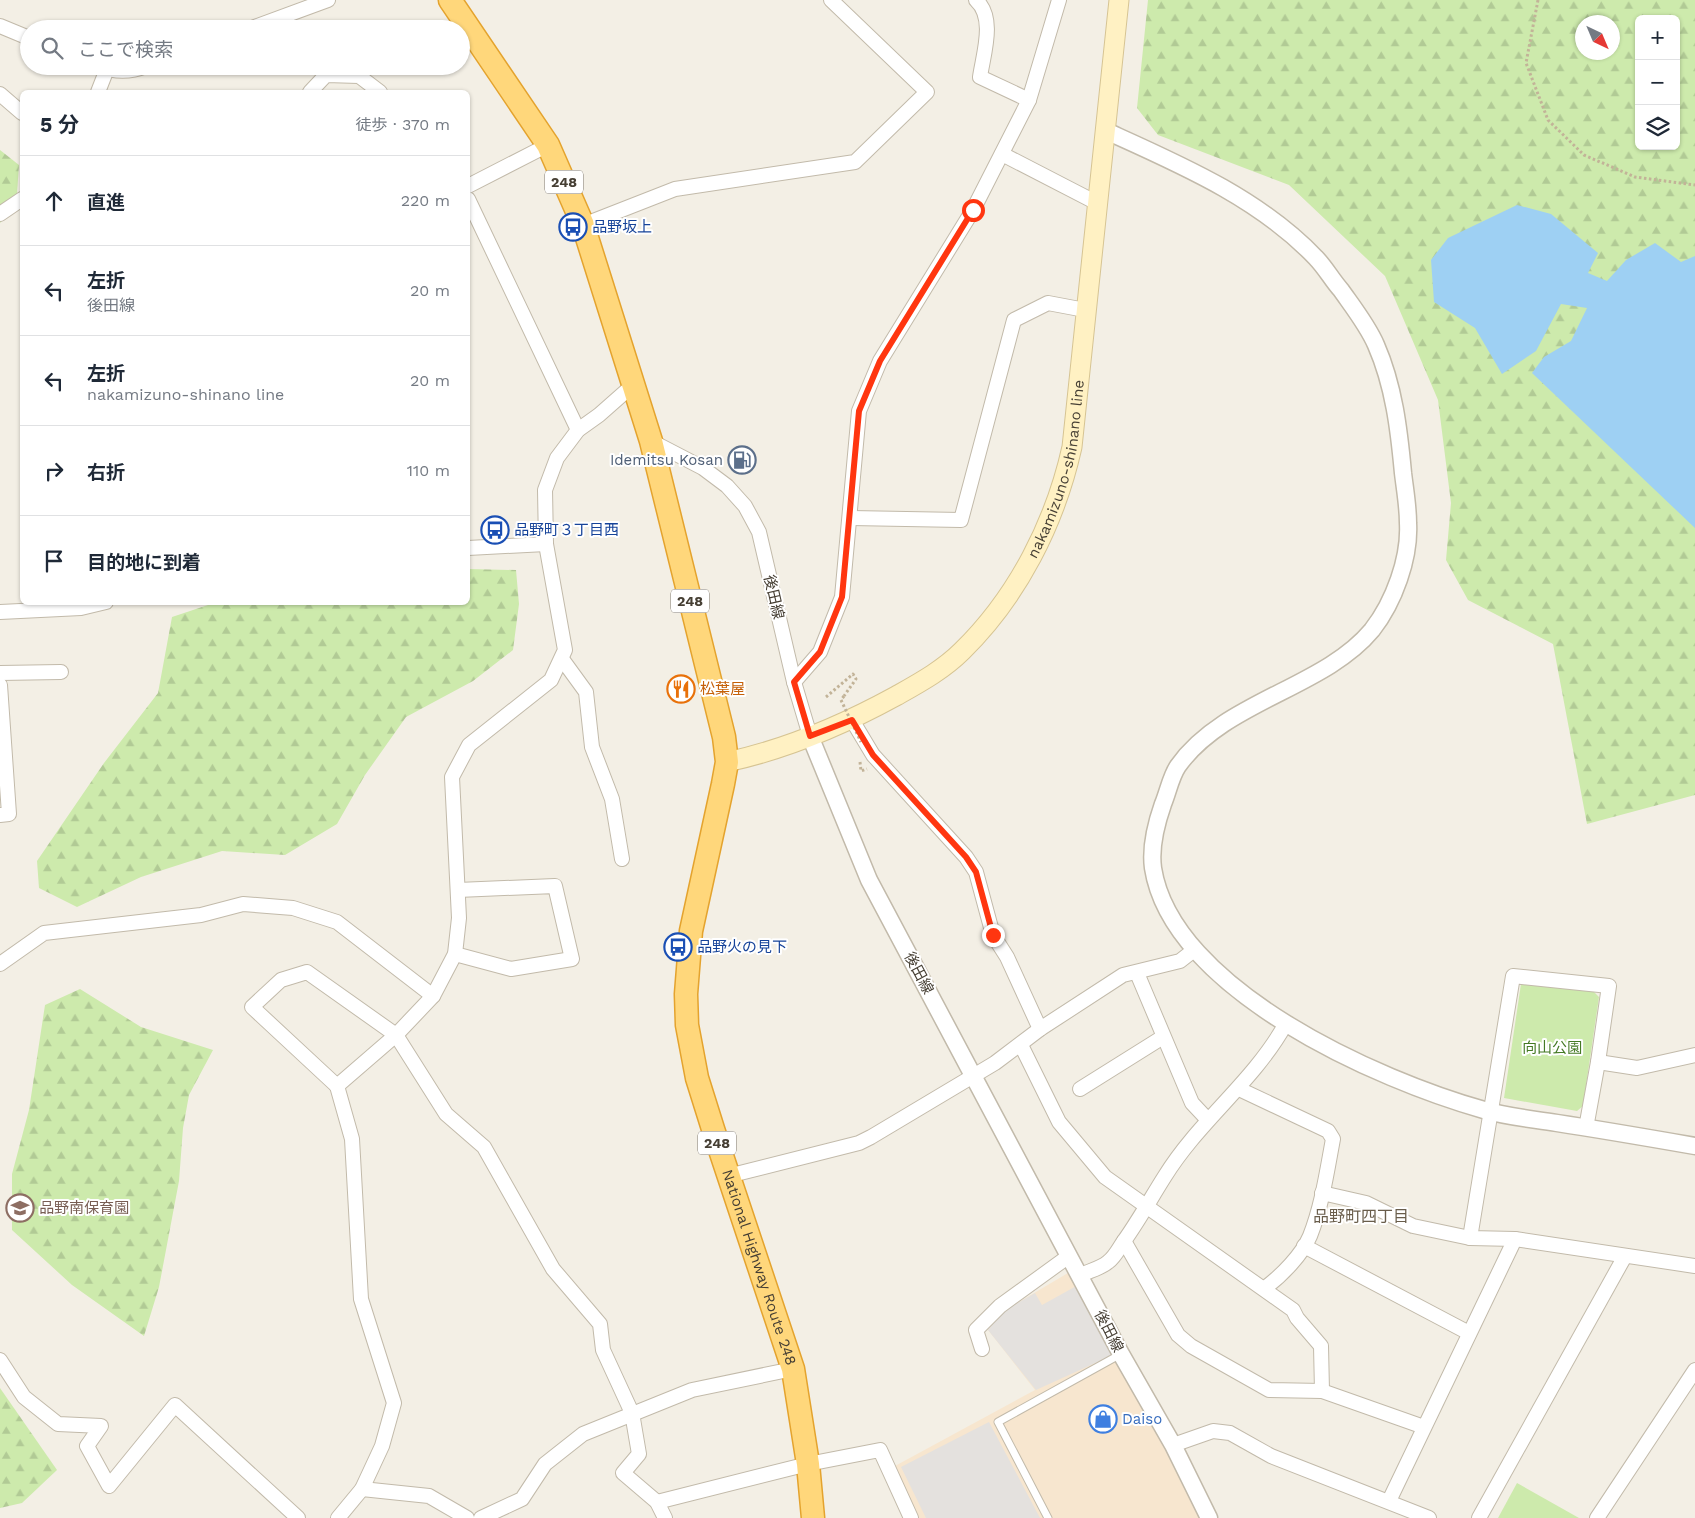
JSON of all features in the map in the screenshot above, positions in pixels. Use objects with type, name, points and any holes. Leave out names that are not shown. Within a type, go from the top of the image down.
[{"type":"highway","name":"National Highway Route 248","points":[[450,0],[463,20]]},
{"type":"highway","name":"National Highway Route 248","points":[[470,30],[548,146],[583,225],[650,441],[724,737],[727,762],[696,899],[686,994],[687,1025],[697,1078],[792,1369],[808,1464],[813,1518]]},
{"type":"main road","name":"nakamizuno-shinano line","points":[[727,762],[755,756],[852,720],[930,677],[961,652],[1010,593],[1029,562],[1055,505],[1065,477],[1072,447],[1119,0]]},
{"type":"street","points":[[274,20],[328,0]]},
{"type":"street","points":[[583,225],[675,189],[855,162],[926,92],[831,0]]},
{"type":"street","points":[[976,0],[983,6],[987,27],[980,77],[1029,100]]},
{"type":"street","points":[[794,682],[820,652],[842,597],[851,518],[859,411],[880,361],[973,210],[1029,100],[1059,0]]},
{"type":"street","points":[[0,26],[20,34]]},
{"type":"street","points":[[98,90],[102,75]]},
{"type":"street","points":[[312,90],[326,75],[359,76],[377,90]]},
{"type":"street","points":[[0,94],[20,111]]},
{"type":"street","points":[[1106,131],[1201,177],[1264,213],[1316,258],[1350,302],[1376,344],[1398,417],[1409,527],[1402,567],[1391,598],[1372,630],[1345,655],[1256,704],[1203,738],[1176,768],[1155,827],[1153,866],[1159,889],[1167,906],[1194,950],[1285,1025],[1376,1071],[1426,1093],[1490,1112],[1695,1146]]},
{"type":"street","points":[[470,185],[548,146]]},
{"type":"street","points":[[1002,154],[1098,203]]},
{"type":"street","points":[[0,214],[20,200]]},
{"type":"street","points":[[470,204],[578,430]]},
{"type":"street","points":[[851,518],[961,520],[1014,320],[1048,303],[1085,310]]},
{"type":"street","points":[[337,1086],[396,1035],[433,996],[455,954],[459,918],[452,776],[469,745],[551,680],[562,659],[565,650],[546,544],[545,490],[557,458],[578,430],[634,385]]},
{"type":"street","name":"後田線","points":[[650,441],[703,468],[727,486],[745,506],[759,532],[794,682],[810,736],[869,880],[1069,1256],[1081,1275],[1121,1354],[1173,1445],[1209,1518]]},
{"type":"street","points":[[470,548],[546,544]]},
{"type":"street","points":[[0,612],[81,608],[94,605]]},
{"type":"street","points":[[562,659],[586,692],[592,747],[612,799],[622,859]]},
{"type":"street","points":[[0,673],[61,672]]},
{"type":"street","points":[[0,685],[9,814],[0,815]]},
{"type":"street","points":[[852,720],[873,755],[966,857],[976,872],[993,935],[1007,957],[1040,1029]]},
{"type":"street","points":[[455,954],[511,969],[572,959],[555,886],[458,890]]},
{"type":"street","points":[[0,964],[44,934],[201,915],[243,904],[293,908],[337,922],[433,996]]},
{"type":"street","points":[[728,1176],[859,1142],[974,1076],[1021,1045],[1040,1029],[1123,975],[1180,961],[1194,950]]},
{"type":"street","points":[[338,1518],[362,1489],[382,1446],[394,1403],[361,1299],[352,1139],[337,1086],[252,1007],[281,980],[307,972],[396,1035],[446,1114],[484,1147],[553,1269],[600,1324],[603,1350],[632,1413],[640,1454],[623,1473],[657,1502],[665,1518]]},
{"type":"street","points":[[1137,972],[1192,1103],[1207,1119]]},
{"type":"street","points":[[1470,1238],[1513,976],[1609,986],[1586,1128]]},
{"type":"street","points":[[1081,1275],[1108,1263],[1147,1208],[1164,1176],[1207,1119],[1239,1089],[1276,1041],[1285,1025]]},
{"type":"street","points":[[1080,1089],[1163,1037]]},
{"type":"street","points":[[1021,1045],[1059,1122],[1105,1177],[1293,1310],[1297,1318],[1321,1346],[1322,1391]]},
{"type":"street","points":[[1598,1062],[1637,1068],[1695,1055]]},
{"type":"street","points":[[1239,1089],[1328,1131],[1333,1139],[1322,1193],[1310,1236],[1304,1246],[1274,1281],[1264,1288]]},
{"type":"street","points":[[1322,1193],[1366,1203],[1413,1226],[1470,1238],[1515,1239],[1695,1266]]},
{"type":"street","points":[[1388,1500],[1515,1239]]},
{"type":"street","points":[[1124,1241],[1178,1336],[1191,1346],[1269,1390],[1322,1391],[1424,1428]]},
{"type":"street","points":[[1304,1246],[1469,1333]]},
{"type":"street","points":[[982,1349],[976,1330],[1000,1306],[1069,1256]]},
{"type":"street","points":[[1479,1518],[1625,1256]]},
{"type":"street","points":[[0,1360],[24,1397],[58,1424],[101,1426],[87,1446],[109,1486],[175,1405],[298,1518]]},
{"type":"street","points":[[481,1518],[522,1499],[544,1464],[583,1434],[692,1390],[792,1369]]},
{"type":"street","points":[[1597,1518],[1695,1370]]},
{"type":"street","points":[[1173,1445],[1213,1432],[1230,1433],[1271,1456],[1338,1484],[1388,1500],[1429,1518]]},
{"type":"street","points":[[657,1502],[808,1464],[880,1450],[911,1518]]},
{"type":"street","points":[[362,1489],[429,1496],[467,1518]]},
{"type":"lane","points":[[1048,1518],[998,1422],[1121,1354]]},
{"type":"path","points":[[1538,0],[1526,63],[1548,120],[1584,155],[1635,177],[1695,185]]},
{"type":"path","points":[[826,697],[853,674],[856,679],[841,700],[861,742]]},
{"type":"path","points":[[860,768],[861,771],[867,771],[867,769]]},
{"type":"shaded area","points":[[1073,1270],[1200,1518],[918,1518],[895,1466],[1035,1390],[988,1330],[1004,1311]]},
{"type":"shaded area","points":[[1080,1284],[1115,1354],[1036,1390],[988,1330],[1004,1311],[1035,1293],[1042,1305]]},
{"type":"shaded area","points":[[989,1422],[1040,1518],[926,1518],[901,1467]]},
{"type":"green space","points":[[1148,0],[1695,0],[1695,795],[1587,824],[1553,644],[1468,600],[1446,560],[1451,503],[1438,400],[1385,276],[1289,185],[1158,135],[1137,108]]},
{"type":"green space","points":[[0,150],[19,165],[16,208],[0,223]]},
{"type":"green space","points":[[470,569],[516,570],[519,604],[513,650],[473,681],[406,717],[365,775],[337,824],[285,855],[222,851],[141,877],[77,907],[39,888],[37,861],[104,763],[158,693],[172,617],[208,605],[470,605]]},
{"type":"green space","name":"向山公園","points":[[1521,984],[1593,991],[1599,997],[1583,1106],[1577,1111],[1504,1098]]},
{"type":"green space","points":[[80,989],[141,1027],[213,1050],[189,1095],[183,1128],[179,1181],[159,1287],[144,1336],[72,1285],[12,1230],[12,1174],[29,1110],[45,1005]]},
{"type":"green space","points":[[0,1388],[57,1470],[22,1503],[0,1508]]},
{"type":"green space","points":[[1517,1483],[1579,1518],[1498,1518]]},
{"type":"water","points":[[1517,205],[1551,214],[1598,253],[1588,273],[1607,281],[1626,260],[1655,243],[1681,262],[1695,256],[1695,528],[1532,373],[1544,357],[1571,341],[1587,308],[1561,304],[1536,351],[1502,374],[1475,328],[1434,302],[1431,260],[1448,238]]},
{"type":"place","name":"品野坂上","points":[[573,227]]},
{"type":"place","name":"Idemitsu Kosan","points":[[742,460]]},
{"type":"place","name":"品野町３丁目西","points":[[495,530]]},
{"type":"place","name":"松葉屋","points":[[681,689]]},
{"type":"place","name":"品野火の見下","points":[[678,947]]},
{"type":"place","name":"品野南保育園","points":[[20,1208]]},
{"type":"place","name":"Daiso","points":[[1103,1419]]},
{"type":"district","name":"品野町四丁目","points":[[1361,1216]]},
{"type":"route","points":[[973,210],[880,361],[859,411],[851,518],[842,597],[820,652],[794,682],[810,736],[852,720],[873,755],[966,857],[976,872],[993,935]]}]
